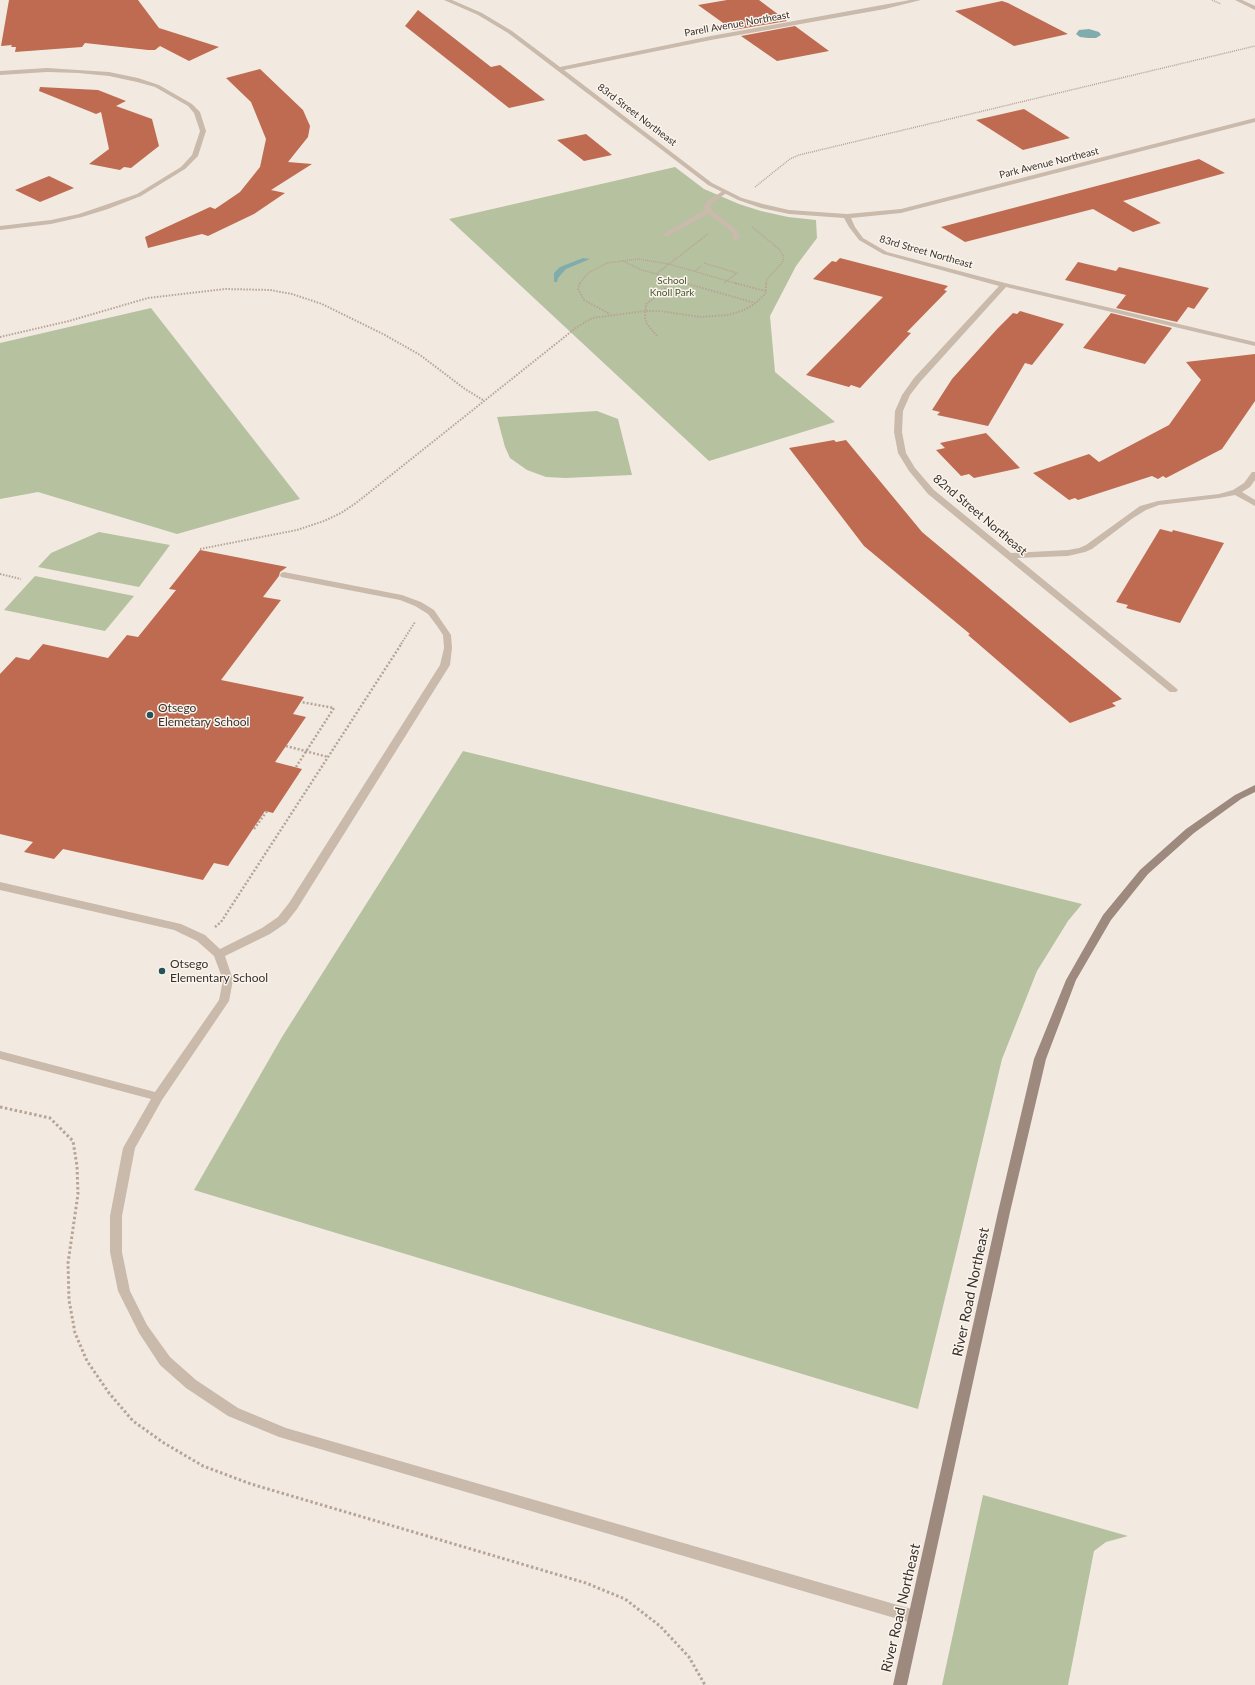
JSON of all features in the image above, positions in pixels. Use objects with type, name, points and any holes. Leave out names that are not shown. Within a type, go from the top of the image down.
[{"type":"main road","name":"River Road Northeast","points":[[900,1685],[1002,1220],[1040,1059],[1071,980],[1107,918],[1144,872],[1190,831],[1238,797],[1255,788]]},
{"type":"street","name":"83rd Street Northeast","points":[[446,0],[495,23],[559,69],[710,184],[740,199],[761,206],[789,212],[847,216],[852,227],[861,239],[885,253],[1004,285],[1255,344]]},
{"type":"street","name":"Parell Avenue Northeast","points":[[559,69],[712,38],[918,0]]},
{"type":"street","points":[[1238,0],[1255,8]]},
{"type":"street","points":[[0,73],[47,70],[78,71],[109,74],[138,80],[161,88],[190,105],[197,112],[203,131],[195,156],[183,168],[139,195],[80,216],[50,222],[0,228]]},
{"type":"street","name":"Park Avenue Northeast","points":[[847,216],[909,209],[1255,120]]},
{"type":"street","points":[[725,192],[709,202],[706,206],[709,211],[736,232],[737,236],[735,240]]},
{"type":"street","points":[[665,235],[709,211]]},
{"type":"street","name":"82nd Street Northeast","points":[[1004,285],[917,380],[909,391],[899,411],[898,432],[902,453],[912,469],[931,492],[1173,690]]},
{"type":"street","points":[[1010,556],[1053,554],[1082,550],[1093,544],[1130,516],[1151,506],[1158,503],[1219,496],[1236,492],[1247,485],[1255,474]]},
{"type":"street","points":[[1236,492],[1255,504]]},
{"type":"street","points":[[219,954],[266,931],[282,920],[293,906],[445,665],[448,648],[447,635],[431,612],[402,598],[284,575]]},
{"type":"street","points":[[0,886],[177,927],[201,938],[219,954],[228,980],[224,1001],[158,1097],[129,1148],[116,1216],[116,1252],[124,1291],[143,1329],[165,1361],[191,1384],[233,1412],[284,1433],[915,1617]]},
{"type":"street","points":[[0,1055],[158,1097]]},
{"type":"path","points":[[740,199],[790,159],[799,155],[1255,46]]},
{"type":"path","points":[[200,549],[297,530],[324,521],[341,513],[356,503],[483,400],[577,327],[592,318],[610,314],[645,311],[660,311],[700,317],[713,317],[728,315],[744,310],[756,303],[765,291],[767,279],[783,262],[783,255],[779,249],[749,225]]},
{"type":"path","points":[[656,274],[708,234]]},
{"type":"path","points":[[610,314],[584,300],[578,289],[580,281],[588,273],[608,263],[639,259],[669,264],[765,291]]},
{"type":"path","points":[[622,261],[642,270],[756,303]]},
{"type":"path","points":[[704,263],[737,273],[724,283]]},
{"type":"path","points":[[695,271],[701,266]]},
{"type":"path","points":[[657,336],[647,324],[645,318],[646,304],[649,300],[664,292],[667,285],[666,277]]},
{"type":"path","points":[[0,337],[69,321],[148,298],[225,289],[270,290],[292,294],[322,304],[385,334],[420,355],[465,389],[483,400]]},
{"type":"path","points":[[0,574],[21,578]]},
{"type":"path","points":[[201,938],[221,922],[424,608]]},
{"type":"path","points":[[296,767],[334,708],[301,702]]},
{"type":"path","points":[[286,746],[328,757]]},
{"type":"path","points":[[254,830],[267,812]]},
{"type":"green space","name":"School Knoll Park","points":[[675,167],[704,189],[739,204],[788,217],[816,220],[817,238],[796,266],[770,316],[775,372],[835,422],[709,461],[449,219]]},
{"type":"green space","points":[[151,308],[300,499],[177,534],[38,492],[0,499],[0,343]]},
{"type":"green space","points":[[597,411],[618,419],[632,475],[565,478],[546,477],[527,470],[510,458],[505,447],[497,417]]},
{"type":"green space","points":[[99,532],[170,545],[139,587],[38,567],[51,553]]},
{"type":"green space","points":[[35,576],[134,596],[105,631],[4,610]]},
{"type":"green space","points":[[463,751],[1082,904],[1068,921],[1037,971],[1002,1059],[918,1409],[194,1190],[282,1037]]},
{"type":"green space","points":[[983,1495],[1128,1536],[1106,1542],[1094,1551],[1068,1685],[942,1685]]},
{"type":"water","points":[[1089,29],[1099,32],[1101,35],[1096,38],[1088,38],[1080,37],[1076,34],[1079,30]]},
{"type":"water","points":[[583,258],[590,259],[566,269],[558,278],[557,282],[554,282],[554,273],[560,267]]},
{"type":"building","points":[[9,0],[138,0],[159,28],[219,47],[189,61],[160,46],[155,50],[148,50],[85,43],[82,47],[15,52],[16,47],[11,47],[12,45],[1,46]]},
{"type":"building","points":[[727,0],[759,0],[787,21],[733,30],[698,5]]},
{"type":"building","points":[[1002,1],[1068,34],[1014,46],[955,11]]},
{"type":"building","points":[[418,10],[491,67],[500,65],[545,100],[509,108],[405,26]]},
{"type":"building","points":[[795,26],[829,51],[777,61],[741,36]]},
{"type":"building","points":[[260,69],[303,110],[310,126],[308,137],[288,162],[312,164],[271,190],[285,193],[254,214],[208,236],[202,234],[148,248],[145,237],[210,207],[215,209],[240,192],[260,167],[266,139],[251,102],[226,78]]},
{"type":"building","points":[[40,87],[98,90],[126,101],[116,106],[152,119],[159,146],[131,168],[124,167],[120,170],[89,164],[109,149],[101,112],[96,114],[39,91]]},
{"type":"building","points":[[1024,109],[1070,138],[1023,150],[976,120]]},
{"type":"building","points":[[586,134],[612,155],[584,161],[557,140]]},
{"type":"building","points":[[1199,159],[1225,173],[1123,201],[1161,223],[1133,232],[1093,209],[965,242],[941,227]]},
{"type":"building","points":[[49,176],[74,188],[40,202],[15,190]]},
{"type":"building","points":[[840,258],[948,286],[944,290],[947,291],[907,332],[911,333],[860,388],[851,385],[849,387],[806,375],[883,297],[813,279],[832,261],[836,262]]},
{"type":"building","points":[[1078,262],[1116,271],[1119,267],[1209,288],[1194,309],[1188,307],[1177,322],[1116,308],[1126,295],[1065,280]]},
{"type":"building","points":[[1020,311],[1064,324],[1032,365],[1025,363],[988,426],[937,415],[940,412],[932,410],[952,379],[1013,313],[1017,314]]},
{"type":"building","points":[[1111,313],[1172,328],[1145,364],[1083,348]]},
{"type":"building","points":[[1255,354],[1255,401],[1222,449],[1166,478],[1163,476],[1158,479],[1152,476],[1078,500],[1075,498],[1069,500],[1033,473],[1089,454],[1099,462],[1169,425],[1201,380],[1186,362]]},
{"type":"building","points":[[986,433],[1020,468],[974,478],[969,474],[961,476],[936,450],[945,448],[940,443]]},
{"type":"building","points":[[834,440],[836,442],[846,440],[922,532],[1122,699],[1112,703],[1116,706],[1070,723],[968,635],[970,634],[864,546],[789,448]]},
{"type":"building","points":[[1160,529],[1172,532],[1173,530],[1224,543],[1180,623],[1126,608],[1128,605],[1116,602]]},
{"type":"building","name":"Otsego Elemetary School","points":[[200,550],[287,567],[280,572],[279,576],[263,597],[281,600],[221,680],[304,697],[293,714],[306,717],[275,762],[302,769],[273,813],[265,811],[228,866],[214,863],[203,880],[63,849],[54,859],[24,852],[33,842],[0,834],[0,674],[16,657],[29,660],[43,644],[108,658],[127,635],[138,637],[176,590],[169,589]]},
{"type":"place","name":"Otsego Elemetary School","points":[[150,715]]},
{"type":"place","name":"Otsego Elementary School","points":[[162,971]]}]
